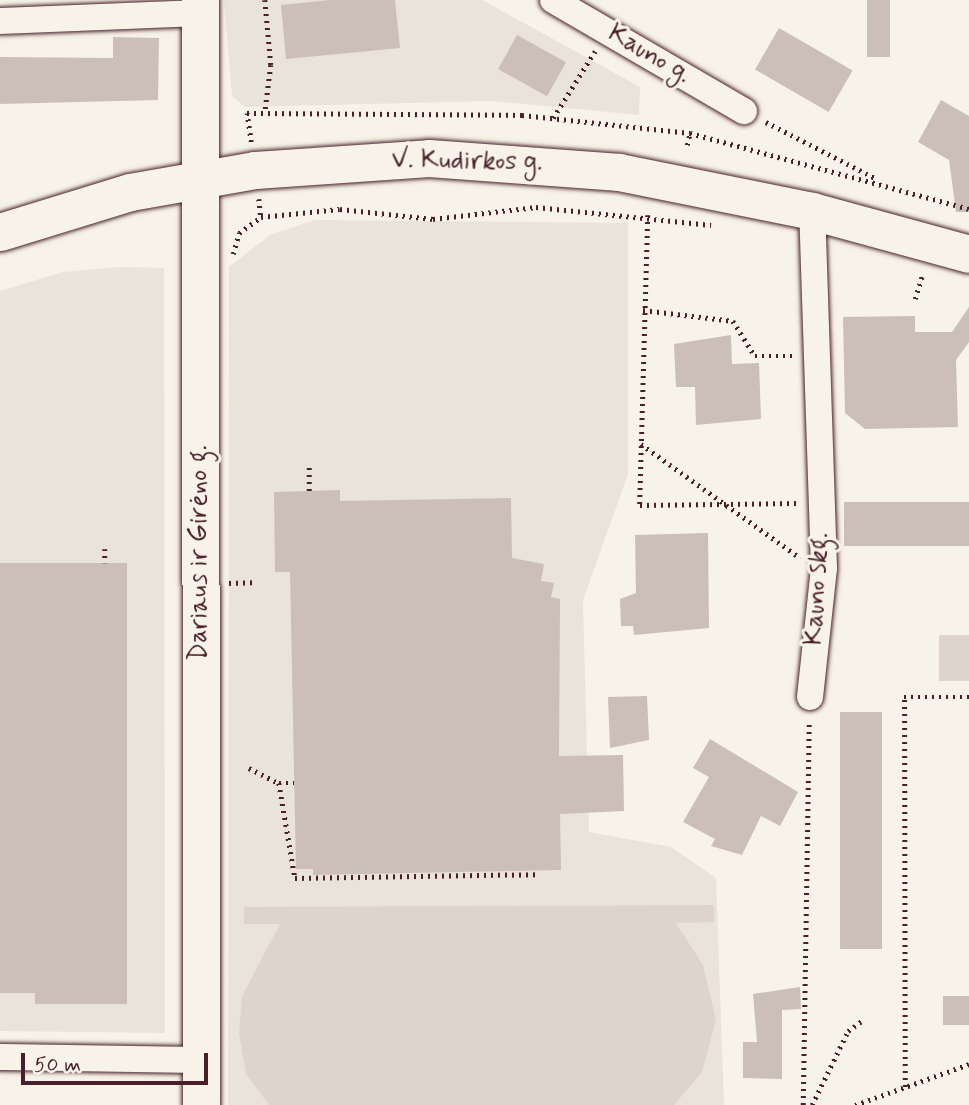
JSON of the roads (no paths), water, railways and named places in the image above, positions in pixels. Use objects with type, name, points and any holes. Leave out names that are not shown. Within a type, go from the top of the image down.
[{"type":"street","name":"Kauno g.","points":[[553,0],[744,111]]},
{"type":"street","points":[[0,21],[200,7]]},
{"type":"street","name":"Dariaus ir Girėno g.","points":[[200,7],[201,1105]]},
{"type":"street","name":"V. Kudirkos g.","points":[[0,232],[117,196],[202,180],[329,162],[550,162],[812,211],[928,257],[969,254]]},
{"type":"street","name":"Kauno skg.","points":[[810,697],[824,568],[812,211]]},
{"type":"street","points":[[0,1057],[201,1060]]}]
